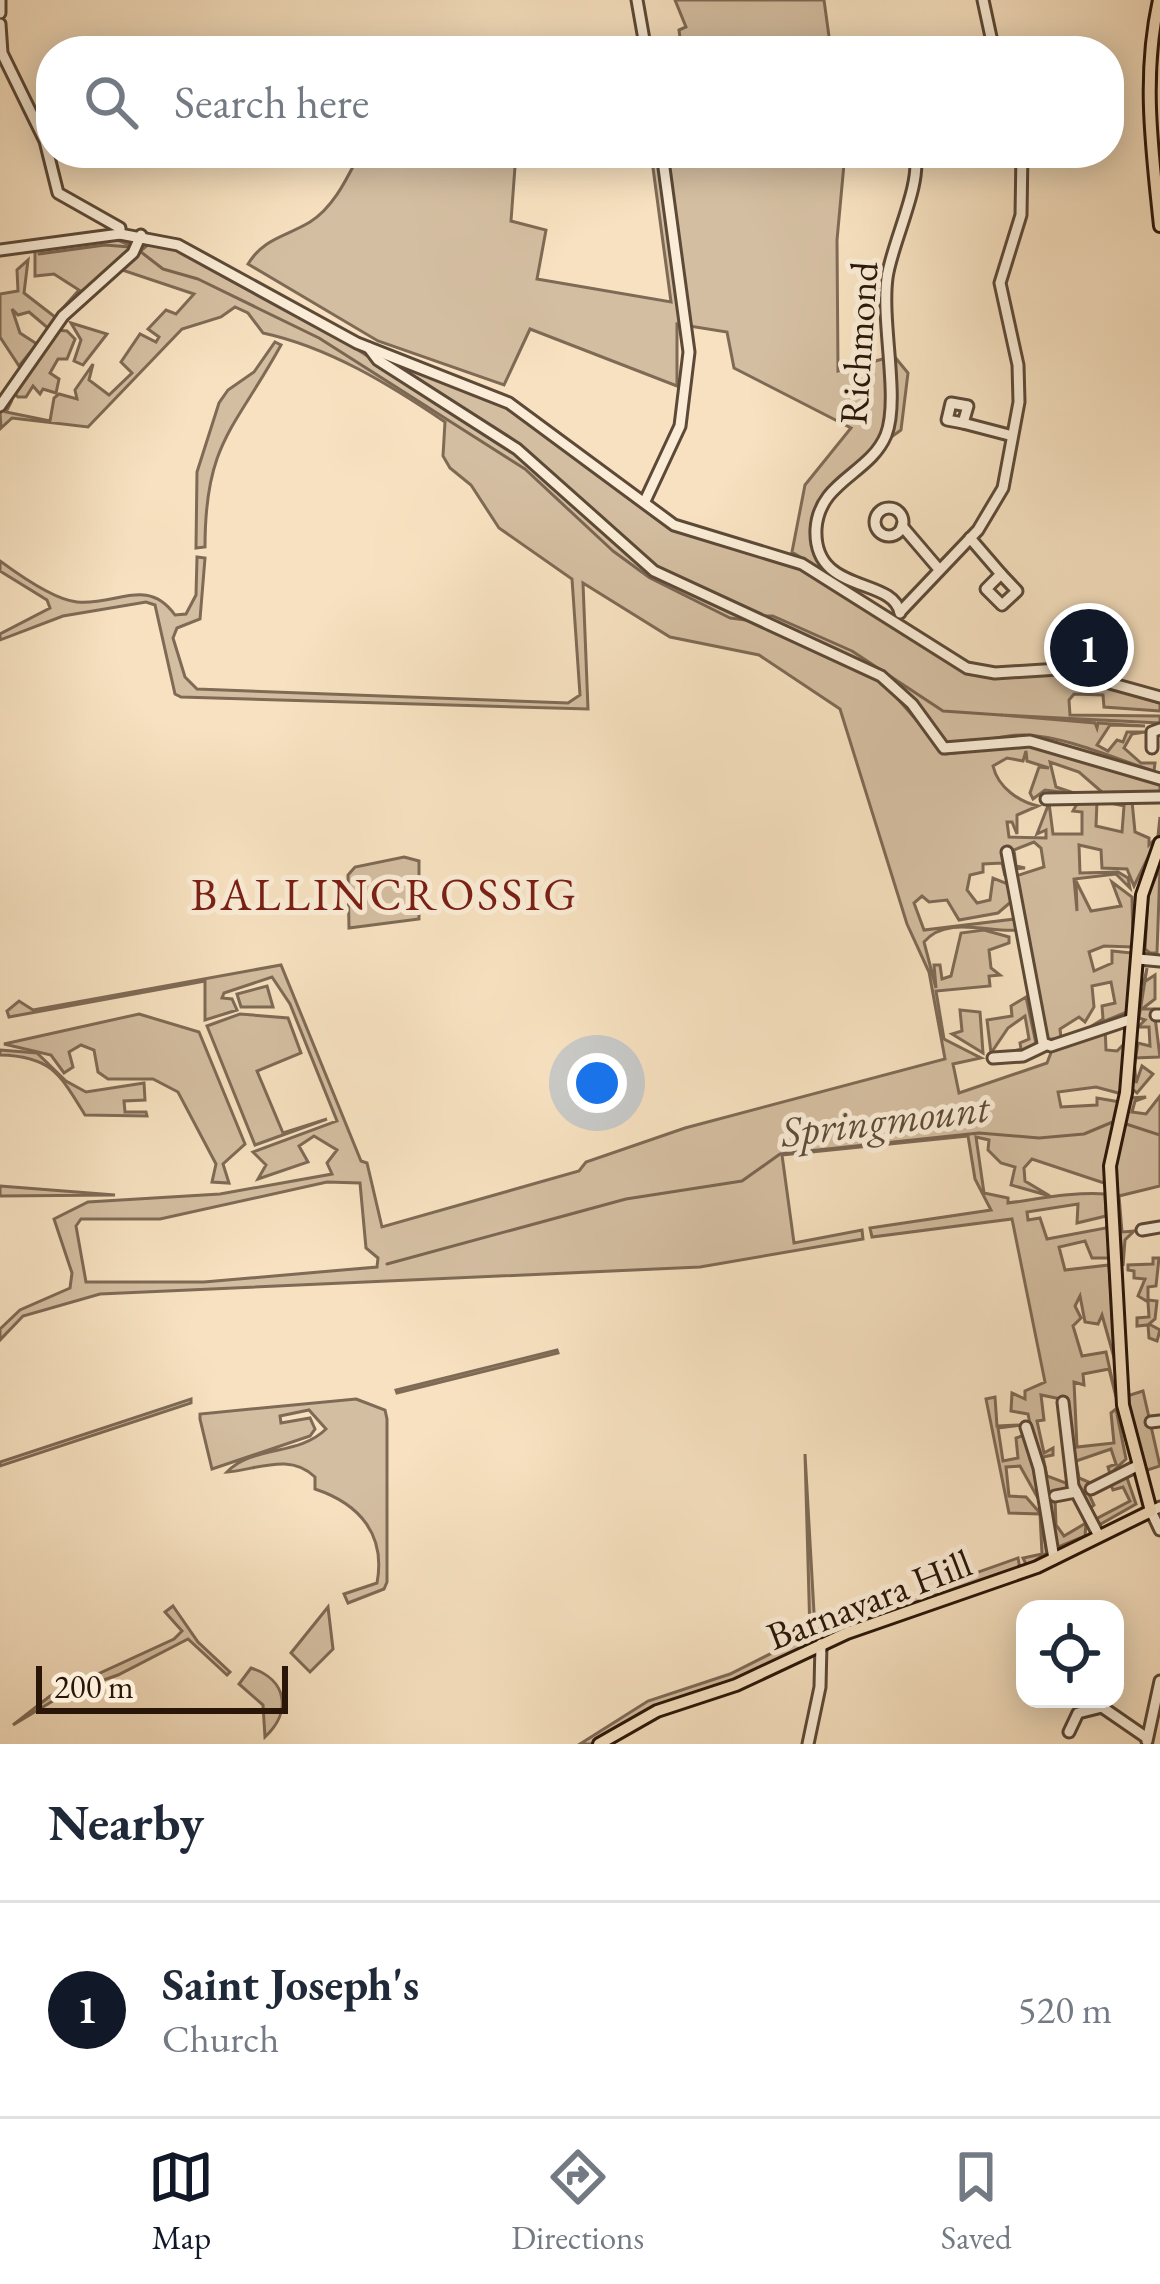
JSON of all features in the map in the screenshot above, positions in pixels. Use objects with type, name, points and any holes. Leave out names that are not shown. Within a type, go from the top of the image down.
[{"type":"main road","points":[[1159,0],[1149,43],[1148,99],[1160,226]]},
{"type":"main road","points":[[1155,1509],[1135,1466],[1122,1395],[1110,1174],[1126,1094],[1142,896],[1160,843]]},
{"type":"main road","name":"Barnavara Hill","points":[[598,1744],[643,1718],[736,1685],[821,1644],[1054,1559],[1155,1509]]},
{"type":"street","points":[[0,0],[0,13]]},
{"type":"street","points":[[637,0],[643,36]]},
{"type":"street","points":[[983,0],[991,36]]},
{"type":"street","points":[[0,23],[2,53],[36,123]]},
{"type":"street","points":[[52,168],[58,193],[120,229],[120,234]]},
{"type":"street","points":[[645,501],[680,426],[689,352],[664,168]]},
{"type":"street","name":"Richmond","points":[[898,618],[890,597],[832,571],[818,547],[816,530],[824,501],[879,448],[890,421],[885,298],[914,168]]},
{"type":"street","points":[[898,618],[937,567],[970,538],[997,504],[1019,402],[1018,365],[1000,283],[1021,215],[1022,168]]},
{"type":"street","points":[[0,406],[63,316],[133,253],[140,235]]},
{"type":"street","points":[[0,250],[140,235],[223,266],[370,348],[509,403],[691,532],[802,564],[898,618],[975,671],[1059,669],[1160,697]]},
{"type":"street","points":[[370,348],[378,360],[517,449],[654,571],[881,676],[912,704],[944,748],[1030,741],[1160,779]]},
{"type":"street","points":[[963,423],[1010,435]]},
{"type":"street","points":[[902,526],[937,567]]},
{"type":"street","points":[[970,538],[1001,574]]},
{"type":"street","points":[[1152,748],[1152,732],[1160,729]]},
{"type":"street","points":[[1046,799],[1160,797]]},
{"type":"street","points":[[1006,852],[1046,1045]]},
{"type":"street","points":[[1138,959],[1160,961]]},
{"type":"street","points":[[993,1058],[1022,1056],[1132,1019]]},
{"type":"street","points":[[1142,1230],[1160,1227]]},
{"type":"street","points":[[1063,1402],[1076,1492],[1099,1536]]},
{"type":"street","points":[[1027,1427],[1040,1468],[1054,1559]]},
{"type":"street","points":[[1091,1489],[1135,1466]]},
{"type":"street","points":[[1055,1496],[1076,1492]]},
{"type":"street","points":[[1155,1509],[1160,1531]]},
{"type":"street","points":[[808,1744],[820,1687],[821,1644]]},
{"type":"street","points":[[1070,1732],[1078,1713],[1102,1707],[1147,1741],[1160,1682]]},
{"type":"shaded area","points":[[675,0],[824,0],[829,36],[680,36],[679,30],[686,27]]},
{"type":"shaded area","points":[[352,168],[515,168],[511,221],[546,230],[537,279],[671,302],[653,168],[844,168],[837,240],[838,371],[894,356],[908,373],[901,430],[847,473],[823,506],[817,547],[824,572],[792,552],[805,485],[851,428],[734,368],[727,332],[677,324],[677,386],[530,329],[504,385],[378,341],[248,264],[268,243],[310,222],[339,191]]},
{"type":"shaded area","points":[[113,238],[132,246],[49,329],[29,312],[18,315],[12,309],[20,333],[37,344],[19,366],[0,337],[0,294],[18,291],[17,270],[28,260],[24,293],[55,317],[79,290],[54,274],[35,276],[35,250]]},
{"type":"shaded area","points":[[150,243],[177,247],[322,327],[518,452],[652,573],[883,682],[946,754],[1028,744],[1160,782],[1160,793],[1103,793],[1079,772],[1050,762],[1056,787],[1077,794],[1045,790],[1033,799],[1030,793],[1039,767],[1049,768],[1027,761],[1026,751],[1023,761],[1007,758],[993,766],[1011,793],[1038,806],[1017,815],[1017,834],[1012,822],[1007,822],[1009,837],[1046,838],[1046,830],[1037,834],[1049,803],[1053,834],[1082,834],[1082,812],[1073,811],[1078,802],[1097,801],[1096,826],[1122,832],[1124,806],[1102,801],[1132,801],[1135,832],[1149,838],[1149,845],[1158,836],[1160,817],[1160,833],[1134,886],[1127,869],[1102,868],[1101,850],[1079,845],[1080,873],[1118,872],[1128,878],[1130,888],[1116,874],[1074,879],[1077,911],[1076,881],[1091,911],[1121,906],[1112,882],[1132,897],[1133,947],[1104,946],[1089,952],[1094,971],[1112,963],[1112,951],[1132,953],[1127,1012],[1090,1027],[1103,1019],[1102,1006],[1115,1003],[1111,982],[1092,986],[1094,1007],[1085,1022],[1079,1017],[1060,1029],[1061,1038],[1045,1040],[1013,877],[1044,867],[1041,848],[1034,842],[1014,850],[1016,866],[1025,868],[1013,869],[1008,847],[1004,849],[1005,876],[1002,863],[983,864],[983,872],[970,875],[967,890],[977,903],[990,900],[993,878],[1008,884],[1012,901],[998,913],[959,920],[947,900],[929,902],[922,896],[914,903],[924,930],[1015,919],[1017,930],[956,927],[924,942],[936,988],[934,965],[940,965],[942,979],[951,976],[961,933],[984,930],[1009,937],[1009,943],[989,950],[991,968],[1000,975],[989,976],[990,986],[936,991],[944,1039],[981,1058],[953,1064],[959,1093],[1047,1063],[1052,1050],[1105,1026],[1106,1050],[1117,1051],[1124,1044],[1128,1024],[1122,1094],[1096,1087],[1058,1092],[1061,1107],[1097,1105],[1097,1098],[1120,1102],[1104,1183],[1032,1159],[1024,1168],[1025,1181],[1050,1196],[1011,1185],[1015,1167],[1001,1163],[988,1150],[989,1140],[976,1137],[984,1193],[1008,1198],[1008,1203],[1105,1194],[1106,1216],[1077,1223],[1078,1204],[1027,1212],[1028,1220],[1040,1218],[1047,1239],[1106,1228],[1109,1222],[1109,1258],[1092,1258],[1085,1241],[1059,1247],[1065,1270],[1109,1265],[1115,1361],[1102,1315],[1098,1324],[1085,1322],[1080,1296],[1075,1306],[1081,1318],[1073,1326],[1082,1356],[1106,1352],[1116,1397],[1109,1369],[1083,1374],[1084,1385],[1074,1382],[1077,1447],[1114,1443],[1111,1413],[1116,1409],[1126,1459],[1110,1474],[1108,1467],[1116,1464],[1111,1449],[1076,1461],[1079,1478],[1093,1484],[1086,1488],[1094,1505],[1090,1508],[1076,1483],[1066,1400],[1041,1395],[1044,1420],[1037,1421],[1044,1453],[1053,1448],[1053,1455],[1043,1457],[1047,1476],[1066,1483],[1067,1490],[1055,1499],[1056,1525],[1064,1536],[1086,1523],[1085,1536],[1056,1548],[1028,1414],[1011,1411],[1012,1393],[1025,1399],[1025,1391],[1045,1382],[1012,1219],[872,1237],[870,1228],[991,1210],[975,1179],[968,1136],[782,1155],[794,1243],[862,1230],[863,1239],[700,1267],[100,1294],[23,1316],[0,1340],[0,1329],[20,1310],[70,1288],[72,1273],[54,1219],[88,1202],[220,1194],[332,1174],[327,1163],[337,1150],[314,1136],[299,1146],[308,1162],[258,1179],[266,1165],[253,1152],[337,1121],[290,1004],[272,977],[224,993],[222,998],[232,999],[237,1010],[205,1020],[205,981],[9,1017],[7,1011],[19,1001],[33,1010],[281,965],[361,1161],[367,1163],[382,1227],[579,1171],[586,1162],[685,1128],[945,1059],[929,972],[907,924],[840,709],[759,655],[670,637],[583,583],[588,709],[181,697],[175,694],[155,605],[146,602],[63,616],[0,640],[0,634],[50,608],[47,600],[0,571],[0,561],[58,597],[91,602],[142,595],[164,603],[175,615],[186,614],[196,595],[197,557],[205,558],[200,619],[177,628],[173,638],[185,677],[197,689],[568,703],[580,695],[572,579],[499,528],[471,485],[450,468],[443,456],[445,422],[357,368],[311,347],[263,333],[248,313],[235,307],[221,317],[182,329],[88,427],[12,418],[1,428],[0,412],[12,400],[6,412],[50,421],[54,398],[59,394],[77,399],[75,390],[93,364],[89,380],[109,395],[132,373],[121,362],[140,334],[156,342],[159,337],[148,329],[166,310],[176,314],[194,294],[119,269]],"holes":[[[327,1182],[360,1183],[366,1248],[378,1258],[377,1267],[204,1282],[86,1282],[76,1226],[81,1219],[160,1219]]]},
{"type":"shaded area","points":[[71,323],[107,334],[83,365],[74,361],[81,340]]},
{"type":"shaded area","points":[[56,330],[67,331],[75,339],[67,359],[58,359],[50,373],[59,379],[56,393],[43,389],[40,394],[33,386],[26,397],[18,397],[14,393]]},
{"type":"shaded area","points":[[275,342],[281,345],[217,459],[206,512],[205,547],[196,548],[197,472],[219,403],[228,390],[254,372]]},
{"type":"shaded area","points":[[382,355],[508,406],[673,527],[812,572],[972,674],[1059,673],[1160,703],[1160,711],[1104,707],[1103,695],[1074,694],[1069,700],[1070,715],[1160,716],[1160,723],[1001,715],[1095,723],[1097,728],[1098,723],[1145,726],[1110,725],[1097,745],[1108,751],[1117,740],[1123,742],[1127,732],[1145,732],[1132,734],[1124,748],[1141,763],[1155,763],[1154,771],[1042,737],[1015,735],[962,744],[942,741],[916,702],[885,674],[656,567],[520,446]]},
{"type":"shaded area","points":[[404,857],[419,861],[419,919],[349,928],[348,875],[355,867]]},
{"type":"shaded area","points":[[1160,867],[1157,953],[1150,953],[1145,949],[1148,895]]},
{"type":"shaded area","points":[[1155,975],[1155,999],[1142,1009],[1154,1009],[1160,1057],[1136,1058],[1138,1043],[1150,1046],[1149,1027],[1138,1027],[1145,1020],[1139,1018],[1145,981]]},
{"type":"shaded area","points":[[267,986],[273,1007],[241,1007],[237,994]]},
{"type":"shaded area","points":[[1026,997],[1037,1048],[998,1056],[1021,1049],[1020,1043],[1029,1039],[1025,1016],[1008,1028],[991,1053],[987,1020],[1012,1016],[1011,1006]]},
{"type":"shaded area","points":[[960,1010],[980,1012],[983,1053],[952,1034],[962,1031]]},
{"type":"shaded area","points":[[139,1014],[199,1032],[245,1144],[223,1164],[229,1183],[212,1182],[216,1164],[178,1092],[153,1079],[108,1079],[98,1072],[94,1050],[81,1045],[69,1052],[73,1067],[64,1073],[51,1055],[4,1044]]},
{"type":"shaded area","points":[[240,1014],[288,1018],[301,1053],[257,1071],[283,1133],[327,1119],[255,1145],[207,1026]]},
{"type":"shaded area","points":[[0,1050],[37,1053],[66,1081],[86,1092],[144,1083],[145,1100],[124,1101],[125,1112],[146,1112],[147,1116],[85,1115],[52,1070],[31,1059],[0,1055]]},
{"type":"shaded area","points":[[1135,1065],[1136,1083],[1142,1066],[1153,1074],[1137,1093],[1131,1088]]},
{"type":"shaded area","points":[[1160,1096],[1160,1186],[1119,1196],[1122,1232],[1134,1231],[1125,1240],[1123,1266],[1114,1166],[1129,1098],[1146,1097],[1135,1101],[1132,1112],[1146,1114]]},
{"type":"shaded area","points":[[0,1186],[115,1195],[0,1196]]},
{"type":"shaded area","points":[[1153,1258],[1159,1258],[1156,1286],[1148,1287],[1148,1300],[1157,1301],[1155,1319],[1149,1324],[1160,1330],[1157,1341],[1149,1338],[1148,1325],[1137,1326],[1137,1318],[1149,1317],[1148,1302],[1138,1296],[1145,1279],[1134,1278],[1134,1271],[1128,1270],[1128,1265],[1153,1264]]},
{"type":"shaded area","points":[[557,1350],[558,1353],[396,1390]]},
{"type":"shaded area","points":[[1143,1391],[1160,1466],[1141,1472],[1127,1396]]},
{"type":"shaded area","points":[[995,1397],[997,1426],[1021,1425],[998,1428],[1003,1461],[1018,1458],[1016,1438],[1027,1434],[1044,1509],[1020,1466],[1006,1467],[1009,1496],[1026,1497],[1040,1513],[1047,1553],[1027,1566],[1023,1558],[1042,1554],[1040,1514],[1009,1513],[986,1399]]},
{"type":"shaded area","points":[[191,1399],[191,1403],[0,1466],[0,1462]]},
{"type":"shaded area","points":[[356,1399],[385,1410],[387,1419],[387,1582],[384,1589],[348,1603],[344,1594],[377,1583],[379,1566],[373,1536],[357,1513],[315,1489],[315,1477],[295,1465],[227,1472],[250,1458],[303,1443],[326,1429],[309,1410],[280,1416],[281,1423],[310,1418],[315,1429],[310,1436],[212,1469],[200,1414]]},
{"type":"shaded area","points":[[805,1454],[815,1630],[1018,1558],[1020,1569],[819,1640],[746,1676],[658,1706],[592,1744],[580,1744],[648,1701],[730,1674],[810,1634]]},
{"type":"shaded area","points":[[1126,1475],[1136,1504],[1099,1525],[1096,1519],[1130,1501],[1123,1487],[1113,1490],[1111,1485]]},
{"type":"shaded area","points":[[173,1606],[198,1642],[230,1672],[227,1675],[188,1639],[118,1675],[66,1693],[13,1725],[50,1696],[174,1639],[182,1631],[165,1612]]},
{"type":"shaded area","points":[[328,1607],[333,1649],[310,1672],[291,1653]]},
{"type":"shaded area","points":[[251,1668],[272,1680],[282,1697],[280,1717],[265,1737],[263,1705],[239,1684]]},
{"type":"waterway","points":[[39,254],[105,245],[130,247]]},
{"type":"waterway","points":[[141,252],[163,269],[198,279],[319,338],[525,469],[613,551],[650,578],[730,618],[746,620]]},
{"type":"waterway","points":[[760,616],[773,616],[852,651],[943,711],[1001,715]]},
{"type":"waterway","name":"Springmount","points":[[387,1264],[626,1199],[742,1181],[780,1154],[979,1133],[1039,1138],[1084,1134],[1115,1121]]},
{"type":"waterway","name":"Springmount","points":[[1126,1124],[1160,1135]]},
{"type":"place","name":"Saint Joseph's","points":[[1089,648]]},
{"type":"district","name":"BALLINCROSSIG","points":[[385,894]]}]
